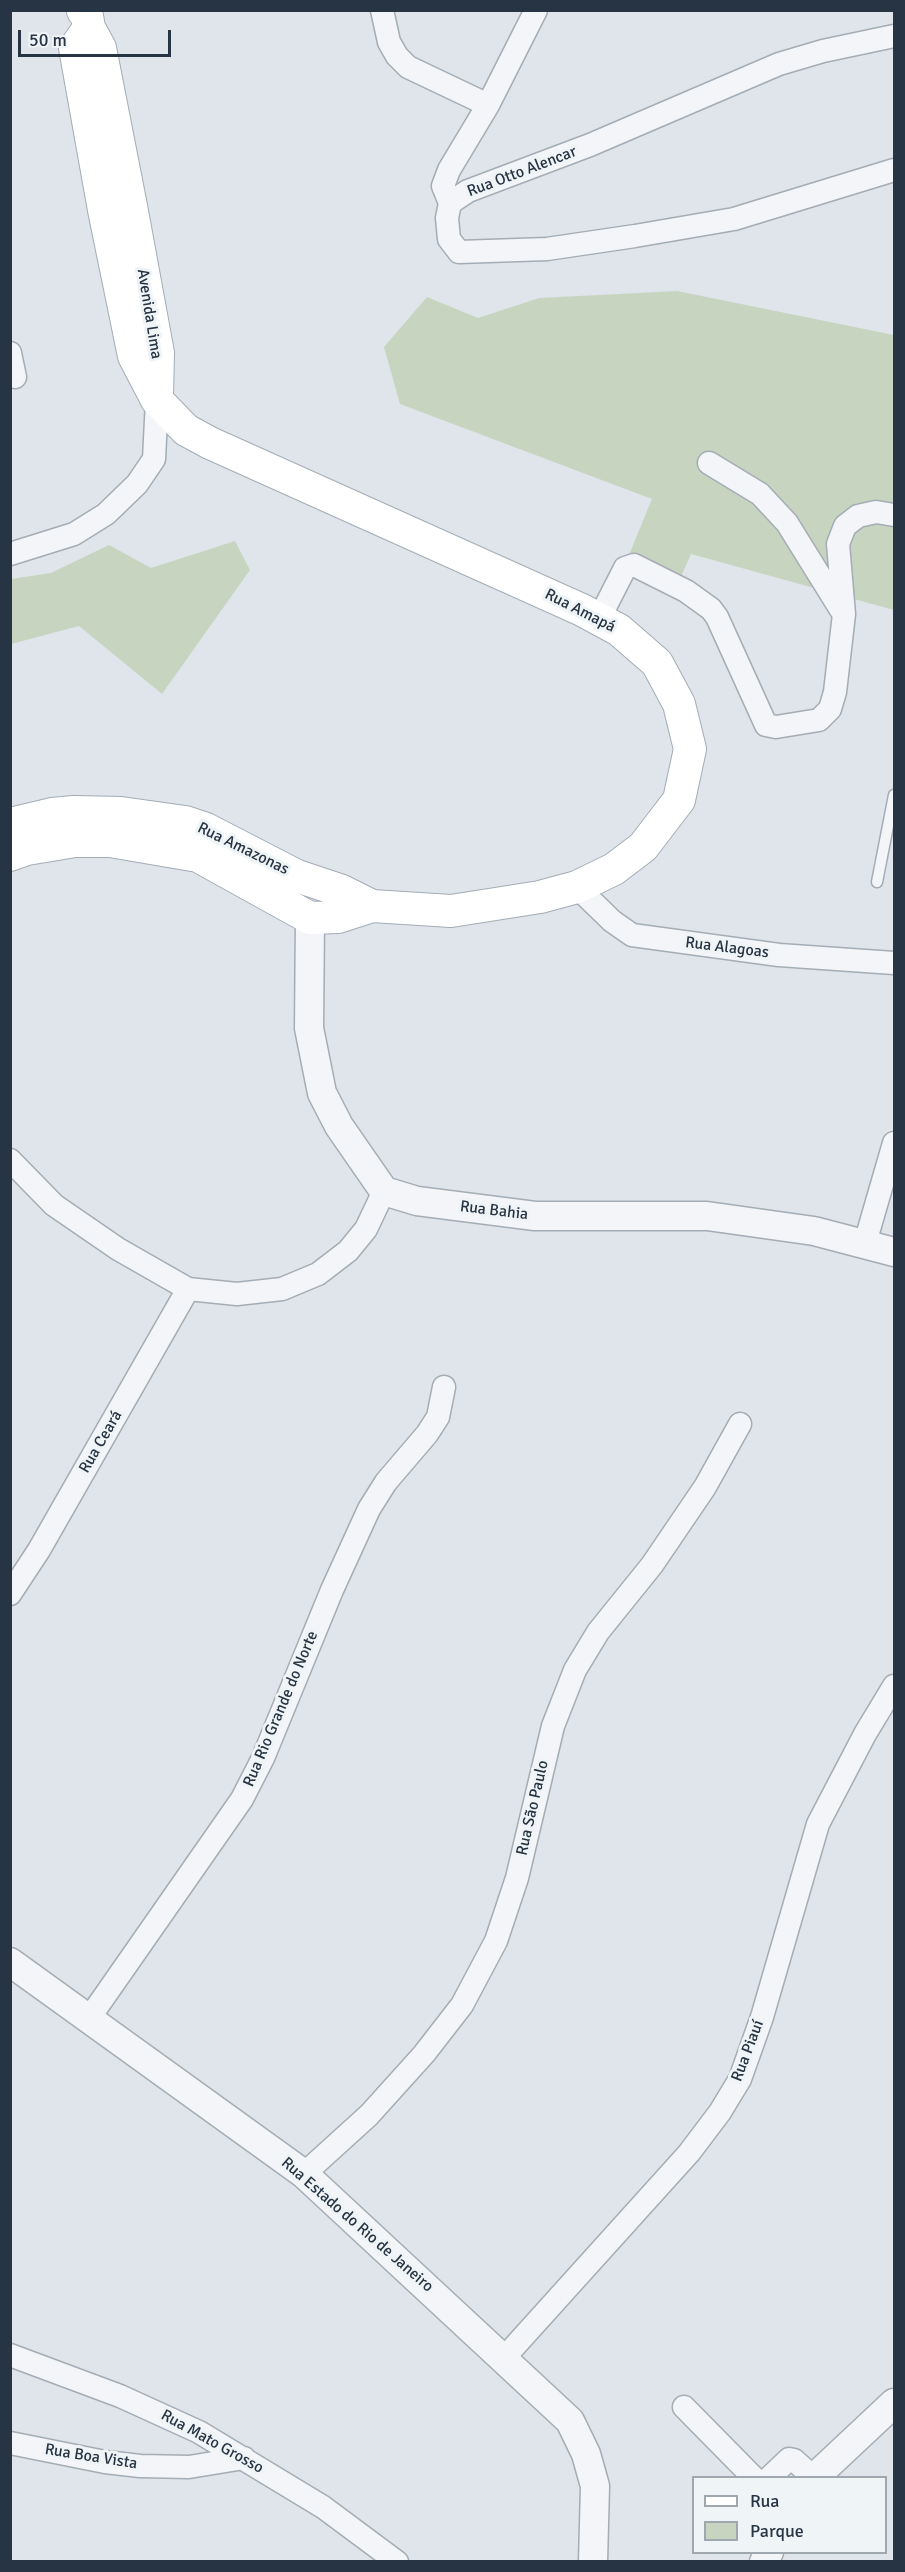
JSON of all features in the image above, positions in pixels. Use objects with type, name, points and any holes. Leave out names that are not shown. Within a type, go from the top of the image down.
[{"type":"main road","name":"Avenida Lima","points":[[88,16],[75,48],[117,208],[134,356],[157,400]]},
{"type":"main road","name":"Rua Amapá","points":[[157,400],[186,430],[210,443],[619,630],[657,663],[679,704],[690,749],[679,800],[643,848],[614,869],[577,887],[508,903],[451,911],[372,906],[338,917],[310,918]]},
{"type":"main road","name":"Rua Amazonas","points":[[10,824],[52,814],[74,827],[110,841],[202,843],[297,876]]},
{"type":"main road","name":"Rua Amazonas","points":[[10,855],[74,827]]},
{"type":"main road","name":"Rua Amazonas","points":[[202,843],[241,878],[282,903]]},
{"type":"main road","name":"Rua Amapá","points":[[297,876],[342,891],[372,906]]},
{"type":"main road","points":[[297,876],[282,903],[310,918]]},
{"type":"street","points":[[382,10],[389,42],[397,56],[408,67],[488,105]]},
{"type":"street","points":[[450,203],[443,186],[449,170],[488,105],[536,10]]},
{"type":"street","name":"Rua Otto Alencar","points":[[894,36],[824,51],[779,64],[590,145],[468,191],[450,203],[447,218],[449,239],[459,252],[547,249],[734,219],[894,170]]},
{"type":"street","points":[[10,353],[15,377]]},
{"type":"street","points":[[10,554],[74,534],[106,514],[137,484],[154,459],[157,400]]},
{"type":"street","points":[[709,463],[760,494],[787,523],[844,614]]},
{"type":"street","points":[[599,619],[625,568],[634,565],[686,591],[711,609],[717,617],[760,717],[766,724],[776,727],[819,720],[830,709],[835,692],[844,614],[838,544],[845,526],[858,516],[876,512],[894,515]]},
{"type":"street","name":"Rua Alagoas","points":[[577,887],[612,921],[632,935],[779,955],[894,963]]},
{"type":"street","points":[[10,1160],[54,1205],[118,1249],[188,1288],[237,1294],[282,1289],[318,1274],[348,1251],[366,1229],[384,1191],[351,1145],[322,1093],[309,1028],[310,918]]},
{"type":"street","points":[[866,1243],[894,1143]]},
{"type":"street","name":"Rua Bahia","points":[[384,1191],[417,1201],[535,1216],[707,1216],[814,1231],[894,1252]]},
{"type":"street","name":"Rua Ceará","points":[[10,1594],[39,1550],[188,1288]]},
{"type":"street","name":"Rua Rio Grande do Norte","points":[[90,2017],[242,1799],[263,1758],[332,1590],[369,1509],[386,1482],[427,1434],[438,1417],[444,1388]]},
{"type":"street","name":"Rua São Paulo","points":[[304,2174],[369,2115],[424,2054],[462,2005],[496,1941],[517,1878],[553,1726],[576,1670],[598,1632],[652,1565],[705,1486],[740,1424]]},
{"type":"street","name":"Rua Piauí","points":[[504,2358],[689,2153],[720,2112],[740,2079],[762,2017],[818,1824],[865,1734],[894,1686]]},
{"type":"street","name":"Rua Estado do Rio de Janeiro","points":[[10,1962],[90,2017],[304,2174],[570,2421],[586,2454],[595,2486],[593,2562]]},
{"type":"street","name":"Rua Mato Grosso","points":[[10,2355],[120,2396],[199,2432],[323,2508],[397,2562]]},
{"type":"street","points":[[816,2476],[894,2403]]},
{"type":"street","points":[[684,2407],[752,2476]]},
{"type":"street","name":"Rua Boa Vista","points":[[10,2443],[105,2462],[140,2466],[189,2468],[244,2458]]},
{"type":"street","points":[[771,2476],[789,2459],[794,2460],[812,2476]]},
{"type":"lane","points":[[878,882],[894,795]]},
{"type":"green space","points":[[677,291],[894,335],[894,610],[691,554],[676,588],[626,562],[652,499],[400,404],[384,347],[427,297],[478,318],[539,298]]},
{"type":"green space","points":[[235,541],[250,570],[162,694],[79,626],[11,644],[11,579],[51,573],[109,545],[151,568]]}]
